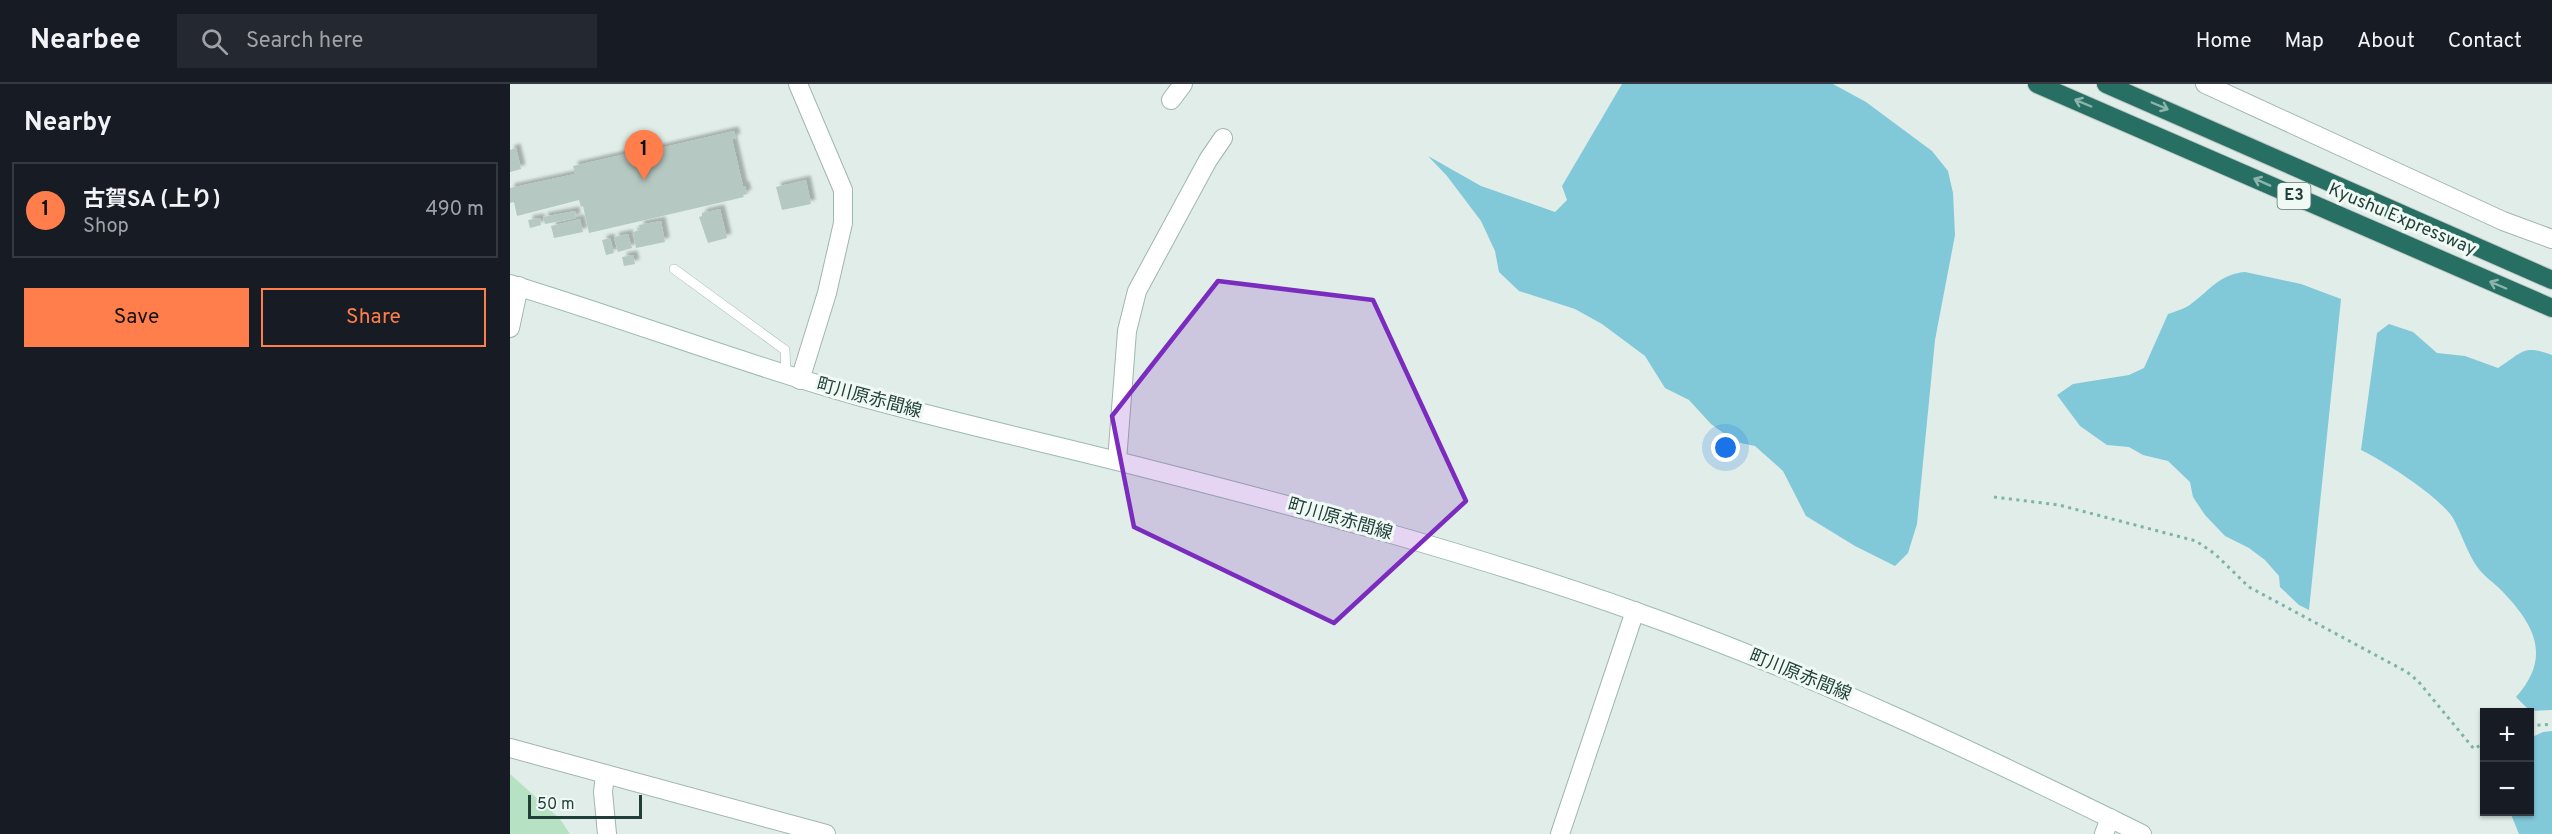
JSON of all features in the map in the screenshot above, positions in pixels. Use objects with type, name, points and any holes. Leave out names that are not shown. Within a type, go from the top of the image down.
[{"type":"highway","name":"Kyushu Expressway","points":[[2037,84],[2552,308]]},
{"type":"highway","name":"Kyushu Expressway","points":[[2106,84],[2552,280]]},
{"type":"street","points":[[793,378],[827,293],[843,223],[843,190],[798,84]]},
{"type":"street","points":[[1171,100],[1183,84]]},
{"type":"street","points":[[2205,84],[2503,220],[2552,239]]},
{"type":"street","points":[[1117,461],[1127,331],[1137,291],[1208,160],[1223,138]]},
{"type":"street","points":[[510,328],[515,285]]},
{"type":"street","name":"町川原赤間線","points":[[515,285],[555,296],[793,378],[925,414],[1117,461],[1424,544],[1635,611],[1790,670],[1980,753],[2107,826],[2142,834]]},
{"type":"street","points":[[1560,834],[1635,611]]},
{"type":"street","points":[[510,747],[826,834]]},
{"type":"street","points":[[605,774],[603,792],[607,834]]},
{"type":"lane","points":[[674,269],[785,350],[793,378]]},
{"type":"path","points":[[1994,497],[2059,505],[2196,541],[2215,554],[2249,587],[2407,672],[2418,681],[2474,749],[2480,746]]},
{"type":"path","points":[[2534,726],[2552,724]]},
{"type":"highlighted area","points":[[1218,281],[1373,300],[1466,501],[1334,623],[1134,527],[1112,416]]},
{"type":"green space","points":[[510,774],[560,819],[570,834],[510,834]]},
{"type":"water","points":[[1622,84],[1833,84],[1866,102],[1932,151],[1948,171],[1953,193],[1955,235],[1935,340],[1917,524],[1908,553],[1895,566],[1855,546],[1806,516],[1783,471],[1755,446],[1736,442],[1711,424],[1689,400],[1665,388],[1645,356],[1602,324],[1575,309],[1519,291],[1499,272],[1495,251],[1481,221],[1447,176],[1428,156],[1481,186],[1555,212],[1567,200],[1562,186]]},
{"type":"water","points":[[2245,272],[2301,284],[2341,299],[2309,610],[2299,605],[2280,587],[2279,576],[2265,560],[2249,548],[2225,536],[2205,515],[2193,497],[2190,482],[2168,461],[2143,455],[2129,447],[2107,445],[2080,426],[2057,395],[2073,384],[2129,375],[2144,368],[2168,314],[2189,306],[2222,279]]},
{"type":"water","points":[[2389,324],[2413,332],[2437,353],[2465,356],[2498,368],[2528,350],[2552,355],[2552,710],[2534,711],[2534,708],[2527,708],[2516,697],[2534,668],[2535,642],[2523,616],[2474,562],[2453,518],[2424,490],[2361,450],[2377,333]]},
{"type":"water","points":[[2552,731],[2552,834],[2519,834],[2512,816],[2534,816],[2534,736]]},
{"type":"building","points":[[734,131],[736,138],[732,139],[747,194],[743,195],[744,197],[589,233],[583,206],[581,207],[579,200],[517,216],[514,202],[510,203],[510,188],[575,174],[573,166],[630,153],[631,156],[656,151],[656,149]]},
{"type":"building","points":[[516,148],[521,169],[510,172],[510,150]]},
{"type":"building","points":[[806,180],[811,204],[782,210],[776,187]]},
{"type":"building","points":[[720,209],[727,238],[708,243],[699,217],[702,213]]},
{"type":"building","points":[[575,211],[576,218],[545,224],[543,217]]},
{"type":"building","points":[[540,218],[541,225],[530,228],[528,220]]},
{"type":"building","points":[[580,219],[583,232],[554,238],[551,226]]},
{"type":"building","points":[[661,221],[665,242],[636,248],[633,232],[640,230],[639,225]]},
{"type":"building","points":[[628,234],[632,248],[618,252],[614,237]]},
{"type":"building","points":[[610,238],[614,253],[606,255],[602,240]]},
{"type":"building","points":[[633,255],[635,264],[624,266],[622,257]]},
{"type":"place","name":"古賀SA (上り)","points":[[644,180]]}]
